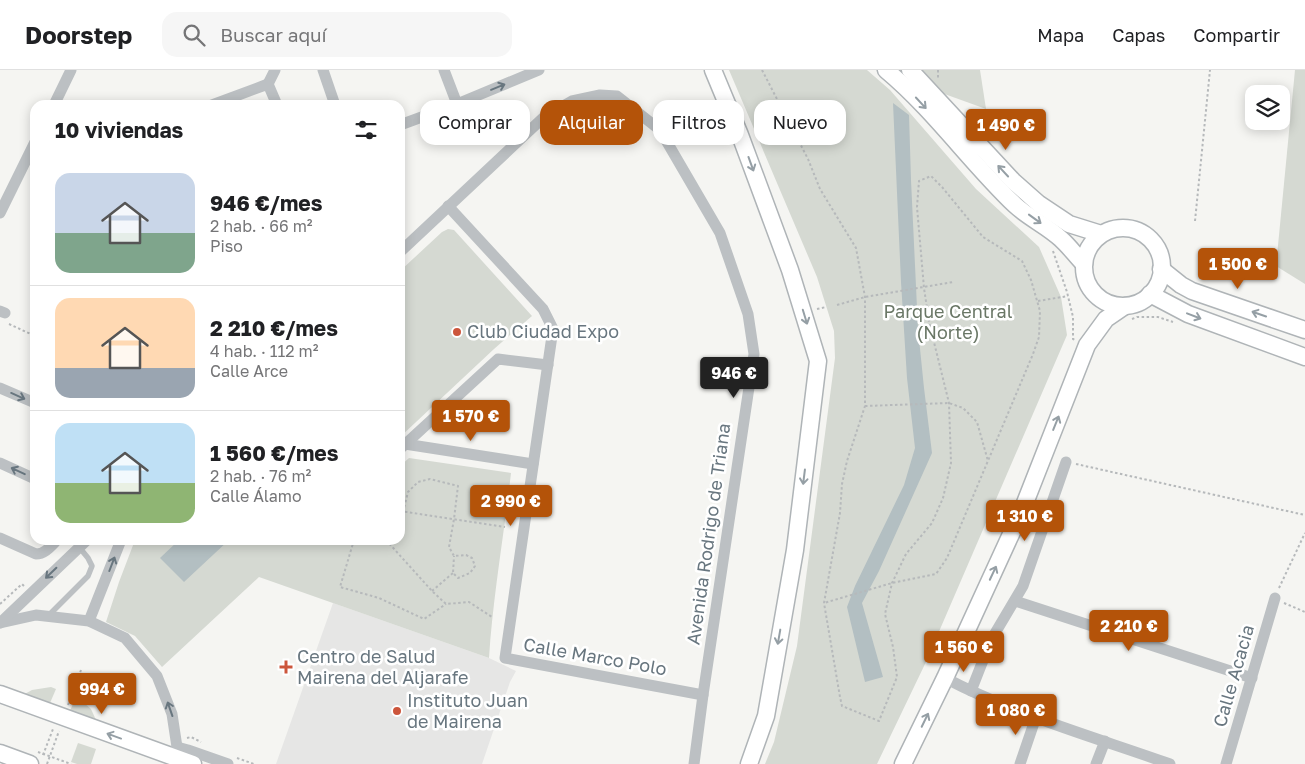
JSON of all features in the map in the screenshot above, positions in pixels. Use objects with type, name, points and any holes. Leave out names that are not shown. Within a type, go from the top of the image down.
[{"type":"street","points":[[56,100],[71,70]]},
{"type":"street","points":[[225,100],[268,84],[275,70]]},
{"type":"street","points":[[322,70],[334,100]]},
{"type":"street","points":[[444,70],[455,100]]},
{"type":"street","points":[[466,100],[539,70]]},
{"type":"street","points":[[713,70],[740,135],[790,270],[818,361],[793,559],[766,716],[749,764]]},
{"type":"street","points":[[886,70],[903,84],[1016,206],[1060,238],[1084,264]]},
{"type":"street","points":[[910,70],[1013,182],[1039,204],[1069,224],[1102,234]]},
{"type":"street","points":[[268,84],[275,100]]},
{"type":"street","name":"Avenida Rodrigo de Triana","points":[[405,247],[544,117],[572,101],[600,95],[617,96],[660,130],[720,233],[748,314],[754,354],[694,764]]},
{"type":"street","points":[[405,123],[420,118]]},
{"type":"street","points":[[0,213],[30,152]]},
{"type":"street","name":"Calle Marco Polo","points":[[448,206],[544,309],[553,329],[505,658],[703,695]]},
{"type":"street","points":[[903,764],[945,678],[1023,508],[1087,345],[1106,319],[1128,312],[1134,304],[1150,294],[1160,278],[1162,270],[1160,257],[1155,246],[1147,237],[1137,230],[1113,229],[1102,234],[1093,242],[1087,252],[1084,264],[1085,277],[1091,289],[1100,298],[1128,312]]},
{"type":"street","points":[[1162,270],[1192,291],[1305,330]]},
{"type":"street","points":[[1150,294],[1188,314],[1305,357]]},
{"type":"street","points":[[405,445],[498,359],[548,365]]},
{"type":"street","points":[[0,388],[30,402]]},
{"type":"street","points":[[405,447],[534,464]]},
{"type":"street","points":[[971,691],[991,640],[1023,586],[1066,462]]},
{"type":"street","points":[[0,463],[30,477]]},
{"type":"street","points":[[0,538],[36,554],[41,554],[53,545]]},
{"type":"street","points":[[0,623],[82,545]]},
{"type":"street","points":[[89,621],[119,545]]},
{"type":"street","name":"Calle Acacia","points":[[1226,764],[1275,598]]},
{"type":"street","points":[[1015,601],[1252,678]]},
{"type":"street","points":[[0,623],[36,615],[89,621],[124,638],[157,676],[172,714],[183,754]]},
{"type":"street","points":[[945,678],[971,691],[1036,717],[1170,764]]},
{"type":"street","points":[[0,694],[183,754],[231,760]]},
{"type":"street","points":[[1020,764],[1036,717]]},
{"type":"street","points":[[1096,764],[1104,741]]},
{"type":"street","points":[[0,753],[36,763]]},
{"type":"lane","points":[[47,616],[88,576],[92,566],[83,545]]},
{"type":"path","points":[[762,70],[808,159],[820,189],[856,248],[865,297],[865,406],[847,461],[842,484],[840,512],[824,603],[842,706],[879,721],[898,677],[885,614],[892,583],[906,554],[932,523],[943,498],[951,464],[949,403],[929,322],[924,288],[917,207],[919,181],[931,176],[983,237],[1022,261],[1031,280],[1040,311],[1039,338],[947,558],[936,574],[892,583],[824,603]]},
{"type":"path","points":[[1195,222],[1210,70]]},
{"type":"path","points":[[1052,251],[1068,296],[1073,317],[1073,339],[1087,345]]},
{"type":"path","points":[[837,305],[865,297],[953,282]]},
{"type":"path","points":[[1037,301],[1068,296]]},
{"type":"path","points":[[3,312],[4,322],[30,334]]},
{"type":"path","points":[[1128,312],[1137,317],[1158,317],[1171,322],[1178,321]]},
{"type":"path","points":[[865,406],[949,403],[963,408],[977,422],[988,461]]},
{"type":"path","points":[[1066,462],[1305,515]]},
{"type":"path","points":[[405,502],[408,492],[418,482],[430,479],[458,486],[449,548],[454,556],[453,573],[432,591]]},
{"type":"path","points":[[405,511],[505,527]]},
{"type":"path","points":[[1305,533],[1275,598],[1305,612]]},
{"type":"path","points":[[353,545],[340,587],[379,598],[424,619],[446,604],[469,602],[492,617]]},
{"type":"path","points":[[391,545],[446,604]]},
{"type":"path","points":[[453,573],[458,578],[470,573],[475,566],[472,558],[466,555],[454,556]]},
{"type":"path","points":[[36,763],[53,729]]},
{"type":"path","points":[[231,760],[254,764]]},
{"type":"shaded area","points":[[893,103],[909,115],[918,329],[932,453],[879,571],[862,603],[883,677],[865,682],[847,607],[855,586],[904,485],[915,448],[907,378]]},
{"type":"shaded area","points":[[174,545],[224,545],[184,582],[160,558]]},
{"type":"shaded area","name":"Instituto Juan de Mairena","points":[[333,603],[489,658],[516,671],[510,682],[482,764],[276,764]]},
{"type":"green space","name":"Parque Central (Norte)","points":[[729,70],[867,70],[890,90],[976,189],[1039,247],[1061,297],[1067,335],[925,664],[877,764],[765,764],[774,742],[797,646],[835,358],[834,331],[817,277],[761,145],[846,145],[846,100],[754,100],[754,129],[744,105],[744,100],[742,100]]},
{"type":"green space","points":[[920,70],[980,70],[986,109],[939,92]]},
{"type":"green space","points":[[1295,70],[1305,70],[1305,284],[1276,266]]},
{"type":"green space","name":"Club Ciudad Expo","points":[[448,229],[454,230],[532,316],[405,432],[405,266],[442,232]]},
{"type":"green space","points":[[409,458],[511,473],[489,658],[259,577],[162,667],[135,636],[106,622],[133,545],[405,545],[405,462]]},
{"type":"green space","points":[[51,687],[56,689],[50,703],[23,695],[32,690]]},
{"type":"green space","points":[[76,696],[91,709],[96,720],[70,711]]},
{"type":"green space","points":[[78,743],[96,749],[91,764],[71,762]]},
{"type":"place","name":"Club Ciudad Expo","points":[[457,332]]},
{"type":"place","name":"Centro de Salud Mairena del Aljarafe","points":[[286,667]]},
{"type":"place","name":"Instituto Juan de Mairena","points":[[397,711]]}]
